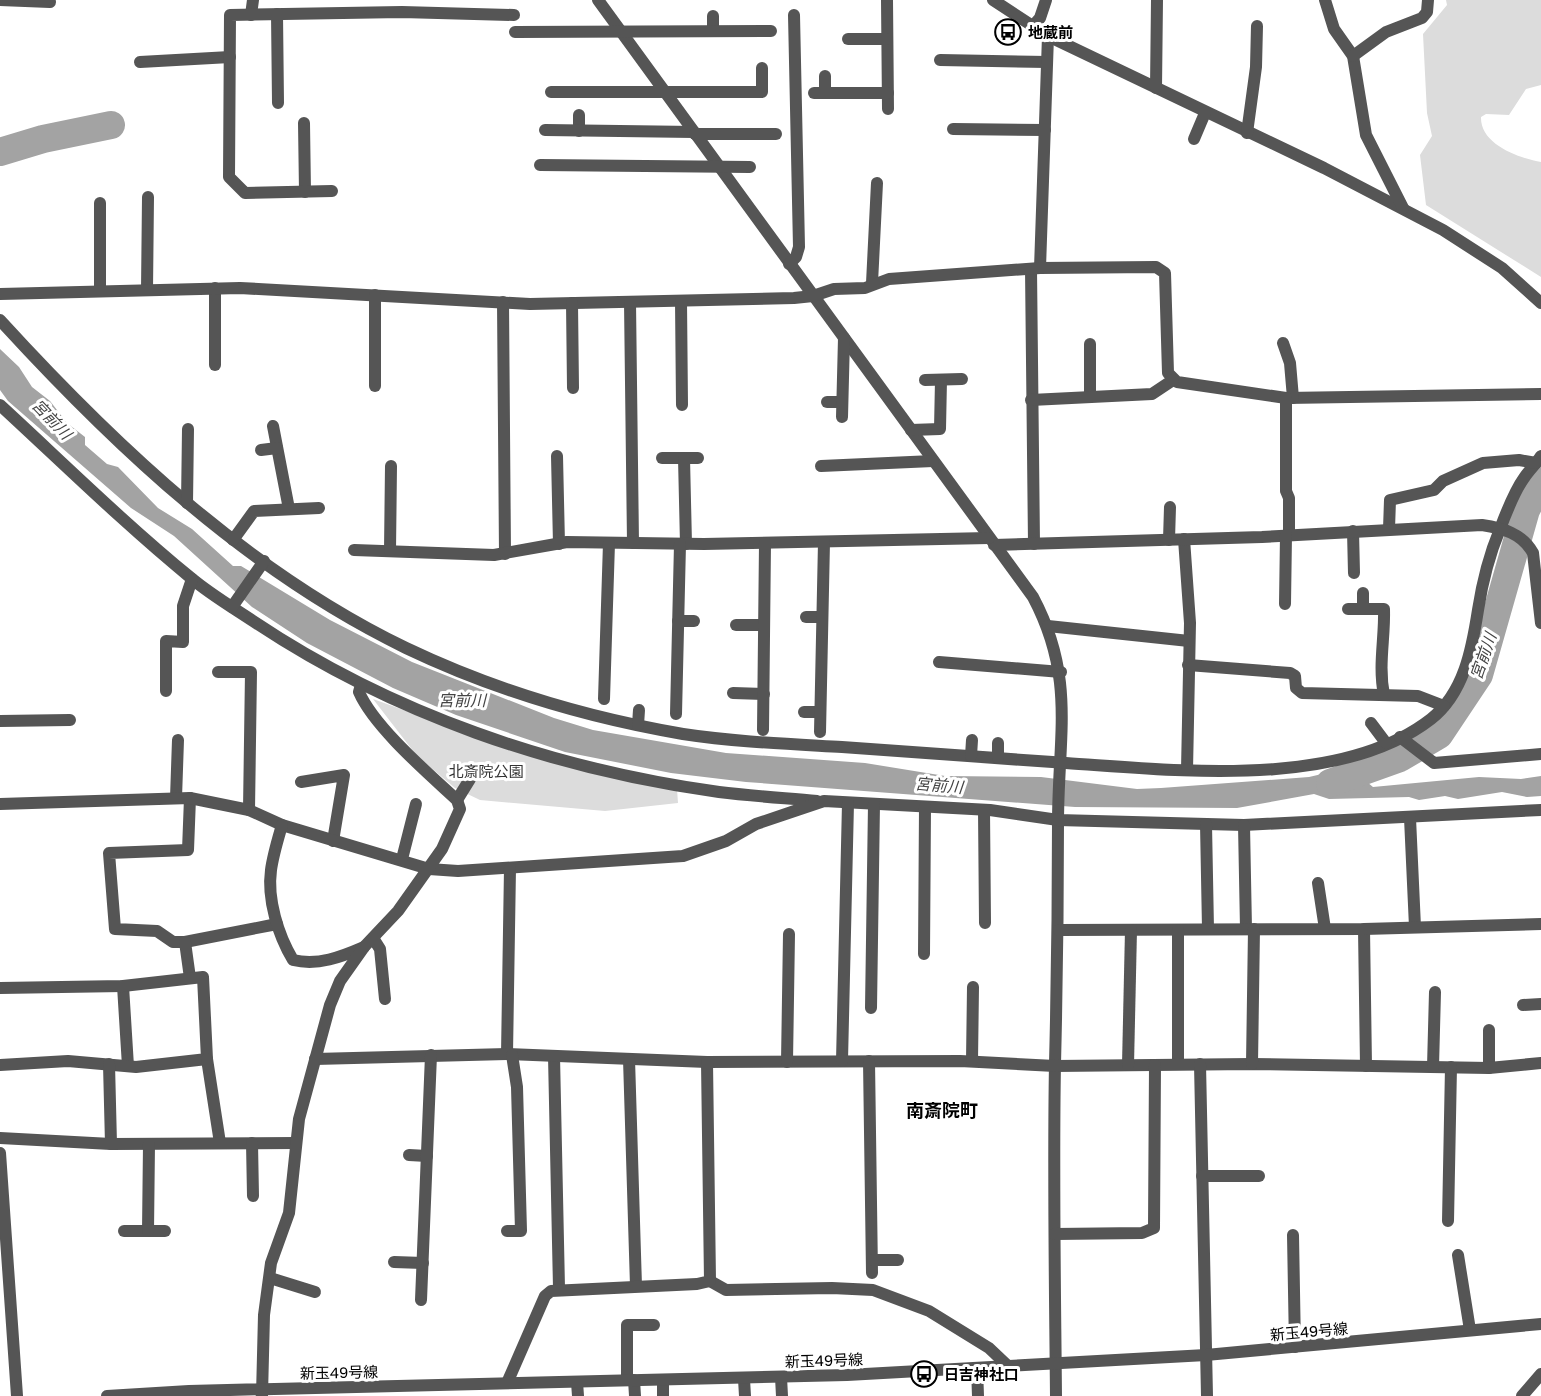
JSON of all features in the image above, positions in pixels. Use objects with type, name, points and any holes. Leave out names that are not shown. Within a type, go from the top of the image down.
[{"type":"street","points":[[251,15],[253,0]]},
{"type":"street","points":[[598,0],[1032,597],[1048,626],[1060,672],[1059,930],[1055,1066],[1056,1396]]},
{"type":"street","points":[[887,0],[888,109]]},
{"type":"street","points":[[993,0],[1048,36],[1403,208],[1502,268],[1539,295]]},
{"type":"street","points":[[1033,26],[1040,18],[1046,0]]},
{"type":"street","points":[[1156,88],[1157,0]]},
{"type":"street","points":[[1325,0],[1334,29],[1353,56],[1366,135],[1403,208]]},
{"type":"street","points":[[1353,56],[1386,32],[1422,18],[1427,12],[1428,0]]},
{"type":"street","points":[[0,9],[0,2],[50,2]]},
{"type":"street","points":[[332,192],[244,193],[229,177],[230,15],[402,12],[514,15]]},
{"type":"street","points":[[277,14],[278,103]]},
{"type":"street","points":[[789,264],[796,257],[799,247],[794,15]]},
{"type":"street","points":[[713,16],[713,31]]},
{"type":"street","points":[[1247,133],[1256,67],[1257,27]]},
{"type":"street","points":[[515,32],[771,31]]},
{"type":"street","points":[[1034,544],[1031,400],[1035,269],[1045,130],[1048,36]]},
{"type":"street","points":[[848,39],[887,39]]},
{"type":"street","points":[[140,62],[230,57]]},
{"type":"street","points":[[940,60],[1047,62]]},
{"type":"street","points":[[551,92],[762,92],[762,68]]},
{"type":"street","points":[[825,76],[819,93],[888,93]]},
{"type":"street","points":[[1194,138],[1205,112]]},
{"type":"street","points":[[579,115],[579,131]]},
{"type":"street","points":[[304,123],[305,192]]},
{"type":"street","points":[[953,129],[1045,130]]},
{"type":"street","points":[[545,130],[776,134]]},
{"type":"street","points":[[540,165],[750,166]]},
{"type":"street","points":[[872,283],[877,183]]},
{"type":"street","points":[[147,290],[148,197]]},
{"type":"street","points":[[100,203],[100,291]]},
{"type":"street","points":[[0,294],[215,288],[322,291],[503,302],[681,301],[813,296],[823,291],[865,288],[872,283],[889,279],[1035,269],[1163,269],[1165,273],[1168,373],[1173,380]]},
{"type":"street","points":[[215,288],[215,365]]},
{"type":"street","points":[[375,295],[375,386]]},
{"type":"street","points":[[681,301],[682,405]]},
{"type":"street","points":[[503,302],[505,554]]},
{"type":"street","points":[[630,302],[633,543]]},
{"type":"street","points":[[572,303],[573,388]]},
{"type":"street","points":[[0,320],[32,355],[187,503],[263,564],[313,594],[406,647],[471,675],[543,699],[638,725],[732,740],[998,758],[1060,765],[1187,770],[1300,766],[1357,754],[1402,739],[1444,706],[1458,683],[1474,642],[1481,596],[1503,529],[1522,480],[1539,459]]},
{"type":"street","points":[[842,417],[844,338]]},
{"type":"street","points":[[1283,343],[1290,363],[1286,491],[1289,498],[1285,604]]},
{"type":"street","points":[[1090,344],[1090,398]]},
{"type":"street","points":[[926,380],[962,379]]},
{"type":"street","points":[[910,430],[940,429],[941,380]]},
{"type":"street","points":[[1031,400],[1152,394],[1173,380],[1289,398],[1541,394]]},
{"type":"street","points":[[827,402],[842,402]]},
{"type":"street","points":[[0,405],[192,579],[234,604],[305,656],[361,685],[458,727],[532,751],[622,774],[719,792],[1058,817],[1244,825],[1541,810]]},
{"type":"street","points":[[273,426],[289,509]]},
{"type":"street","points":[[187,503],[188,429]]},
{"type":"street","points":[[261,450],[277,448]]},
{"type":"street","points":[[557,456],[559,544]]},
{"type":"street","points":[[662,458],[698,458]]},
{"type":"street","points":[[676,714],[684,458]]},
{"type":"street","points":[[1389,529],[1390,500],[1434,490],[1451,477],[1483,463],[1539,459]]},
{"type":"street","points":[[821,466],[933,461]]},
{"type":"street","points":[[390,551],[391,466]]},
{"type":"street","points":[[1169,540],[1170,507]]},
{"type":"street","points":[[233,540],[254,511],[319,508]]},
{"type":"street","points":[[354,550],[505,554],[559,544],[609,543],[992,542],[1034,544],[1482,525],[1503,529],[1528,544],[1533,553],[1541,623]]},
{"type":"street","points":[[1353,531],[1354,573]]},
{"type":"street","points":[[1184,539],[1189,641],[1187,770]]},
{"type":"street","points":[[820,732],[824,542]]},
{"type":"street","points":[[604,699],[609,543]]},
{"type":"street","points":[[763,730],[765,543]]},
{"type":"street","points":[[234,604],[263,564]]},
{"type":"street","points":[[166,691],[166,641],[183,642],[183,606],[192,579]]},
{"type":"street","points":[[1363,593],[1363,609]]},
{"type":"street","points":[[1348,609],[1384,609],[1385,639],[1381,647],[1381,680],[1384,695]]},
{"type":"street","points":[[806,617],[822,617]]},
{"type":"street","points":[[678,621],[694,621]]},
{"type":"street","points":[[736,625],[764,625]]},
{"type":"street","points":[[1048,626],[1189,641]]},
{"type":"street","points":[[939,662],[1060,672]]},
{"type":"street","points":[[1188,665],[1290,673],[1295,676],[1296,688],[1302,693],[1426,697],[1444,706]]},
{"type":"street","points":[[218,672],[251,672],[249,810]]},
{"type":"street","points":[[262,1392],[264,1315],[270,1278],[277,1245],[289,1213],[296,1143],[305,1092],[330,1005],[340,981],[368,943],[398,911],[429,869],[458,817],[460,804],[411,757],[369,709],[359,692],[361,685]]},
{"type":"street","points":[[733,693],[764,694]]},
{"type":"street","points":[[676,698],[690,698]]},
{"type":"street","points":[[638,725],[639,710]]},
{"type":"street","points":[[804,712],[820,712]]},
{"type":"street","points":[[0,721],[70,720]]},
{"type":"street","points":[[1371,723],[1386,743]]},
{"type":"street","points":[[1402,739],[1434,764],[1541,754]]},
{"type":"street","points":[[176,798],[178,740]]},
{"type":"street","points":[[971,756],[972,740]]},
{"type":"street","points":[[998,743],[998,758]]},
{"type":"street","points":[[301,782],[344,775],[333,841]]},
{"type":"street","points":[[457,800],[470,779]]},
{"type":"street","points":[[0,804],[190,798],[249,810],[282,825],[402,859],[429,869],[458,871],[683,856],[726,841],[756,824],[824,801]]},
{"type":"street","points":[[190,798],[188,850],[109,853],[115,929],[157,931],[173,942],[185,942],[277,924]]},
{"type":"street","points":[[842,1061],[848,803]]},
{"type":"street","points":[[402,859],[416,804]]},
{"type":"street","points":[[871,1008],[874,804]]},
{"type":"street","points":[[924,954],[926,807]]},
{"type":"street","points":[[984,810],[985,923]]},
{"type":"street","points":[[1410,818],[1414,927]]},
{"type":"street","points":[[1206,824],[1208,929]]},
{"type":"street","points":[[282,825],[271,871],[277,924],[293,960],[305,963],[337,959],[368,943]]},
{"type":"street","points":[[1244,825],[1250,929],[1252,1064]]},
{"type":"street","points":[[507,1231],[521,1231],[517,1087],[509,1054],[510,868]]},
{"type":"street","points":[[1318,883],[1325,929]]},
{"type":"street","points":[[1059,930],[1364,929],[1541,924]]},
{"type":"street","points":[[1364,929],[1366,1066]]},
{"type":"street","points":[[1128,1065],[1131,930]]},
{"type":"street","points":[[1178,930],[1178,1064]]},
{"type":"street","points":[[787,1062],[789,934]]},
{"type":"street","points":[[185,942],[190,978]]},
{"type":"street","points":[[368,943],[380,950],[385,999]]},
{"type":"street","points":[[0,988],[123,986],[203,977],[207,1059],[220,1143]]},
{"type":"street","points":[[123,986],[128,1066]]},
{"type":"street","points":[[972,1061],[973,987]]},
{"type":"street","points":[[1433,1067],[1435,992]]},
{"type":"street","points":[[1523,1005],[1541,1004]]},
{"type":"street","points":[[1489,1030],[1489,1068]]},
{"type":"street","points":[[315,1059],[509,1054],[707,1062],[972,1061],[1055,1066],[1252,1064],[1489,1068],[1541,1063]]},
{"type":"street","points":[[422,1300],[431,1055]]},
{"type":"street","points":[[554,1056],[559,1288]]},
{"type":"street","points":[[0,1065],[68,1061],[136,1068],[207,1059]]},
{"type":"street","points":[[629,1059],[636,1286]]},
{"type":"street","points":[[868,1061],[872,1266],[898,1260]]},
{"type":"street","points":[[707,1062],[710,1281]]},
{"type":"street","points":[[109,1064],[111,1144]]},
{"type":"street","points":[[1200,1064],[1207,1396]]},
{"type":"street","points":[[1055,1234],[1142,1233],[1154,1228],[1155,1065]]},
{"type":"street","points":[[1449,1221],[1451,1068]]},
{"type":"street","points":[[0,1138],[111,1144],[296,1143]]},
{"type":"street","points":[[252,1143],[253,1196]]},
{"type":"street","points":[[148,1231],[149,1144]]},
{"type":"street","points":[[0,1153],[17,1396]]},
{"type":"street","points":[[409,1155],[427,1156]]},
{"type":"street","points":[[1202,1176],[1259,1176]]},
{"type":"street","points":[[124,1231],[165,1231]]},
{"type":"street","points":[[1293,1235],[1295,1347]]},
{"type":"street","points":[[1458,1255],[1470,1330]]},
{"type":"street","points":[[394,1262],[423,1263]]},
{"type":"street","points":[[270,1278],[315,1292]]},
{"type":"street","points":[[513,1396],[510,1383],[545,1296],[559,1288],[710,1281],[726,1290],[832,1288],[873,1290],[929,1311],[989,1348],[1008,1366]]},
{"type":"street","name":"新玉49号線","points":[[107,1396],[436,1390],[510,1383],[744,1379],[977,1368],[1206,1354],[1541,1324]]},
{"type":"street","points":[[635,1396],[631,1380],[627,1325],[654,1325]]},
{"type":"street","points":[[977,1368],[978,1396]]},
{"type":"street","points":[[1522,1396],[1541,1374]]},
{"type":"street","points":[[781,1377],[782,1396]]},
{"type":"street","points":[[744,1379],[746,1396]]},
{"type":"street","points":[[663,1380],[663,1396]]},
{"type":"street","points":[[577,1382],[578,1396]]},
{"type":"green space","points":[[1446,0],[1541,0],[1541,85],[1526,89],[1509,115],[1486,114],[1481,117],[1482,127],[1493,142],[1512,153],[1541,162],[1541,277],[1426,205],[1420,155],[1432,136],[1427,113],[1423,34],[1447,5]]},
{"type":"green space","name":"北斎院公園","points":[[373,699],[501,745],[677,789],[678,803],[605,811],[480,800],[455,788],[417,756]]},
{"type":"water","name":"宮前川","points":[[0,349],[19,367],[32,387],[50,401],[67,423],[85,437],[85,445],[107,464],[118,467],[158,508],[192,529],[233,566],[241,566],[330,620],[412,662],[554,718],[593,730],[726,753],[865,763],[945,776],[1041,777],[1137,789],[1309,777],[1365,764],[1367,782],[1373,787],[1479,777],[1521,779],[1541,776],[1541,796],[1527,797],[1502,792],[1458,799],[1445,796],[1419,800],[1409,797],[1329,799],[1314,794],[1237,808],[1075,807],[746,782],[671,773],[565,752],[456,715],[393,688],[307,643],[252,607],[174,536],[131,508],[8,401],[0,390]]},
{"type":"waterway","name":"宮前川","points":[[0,152],[43,139],[111,125]]},
{"type":"waterway","name":"宮前川","points":[[1330,783],[1400,758],[1439,735],[1479,675],[1526,510],[1541,481]]},
{"type":"place","name":"地蔵前","points":[[1008,32]]},
{"type":"place","name":"日吉神社口","points":[[924,1374]]},
{"type":"district","name":"南斎院町","points":[[942,1110]]}]
